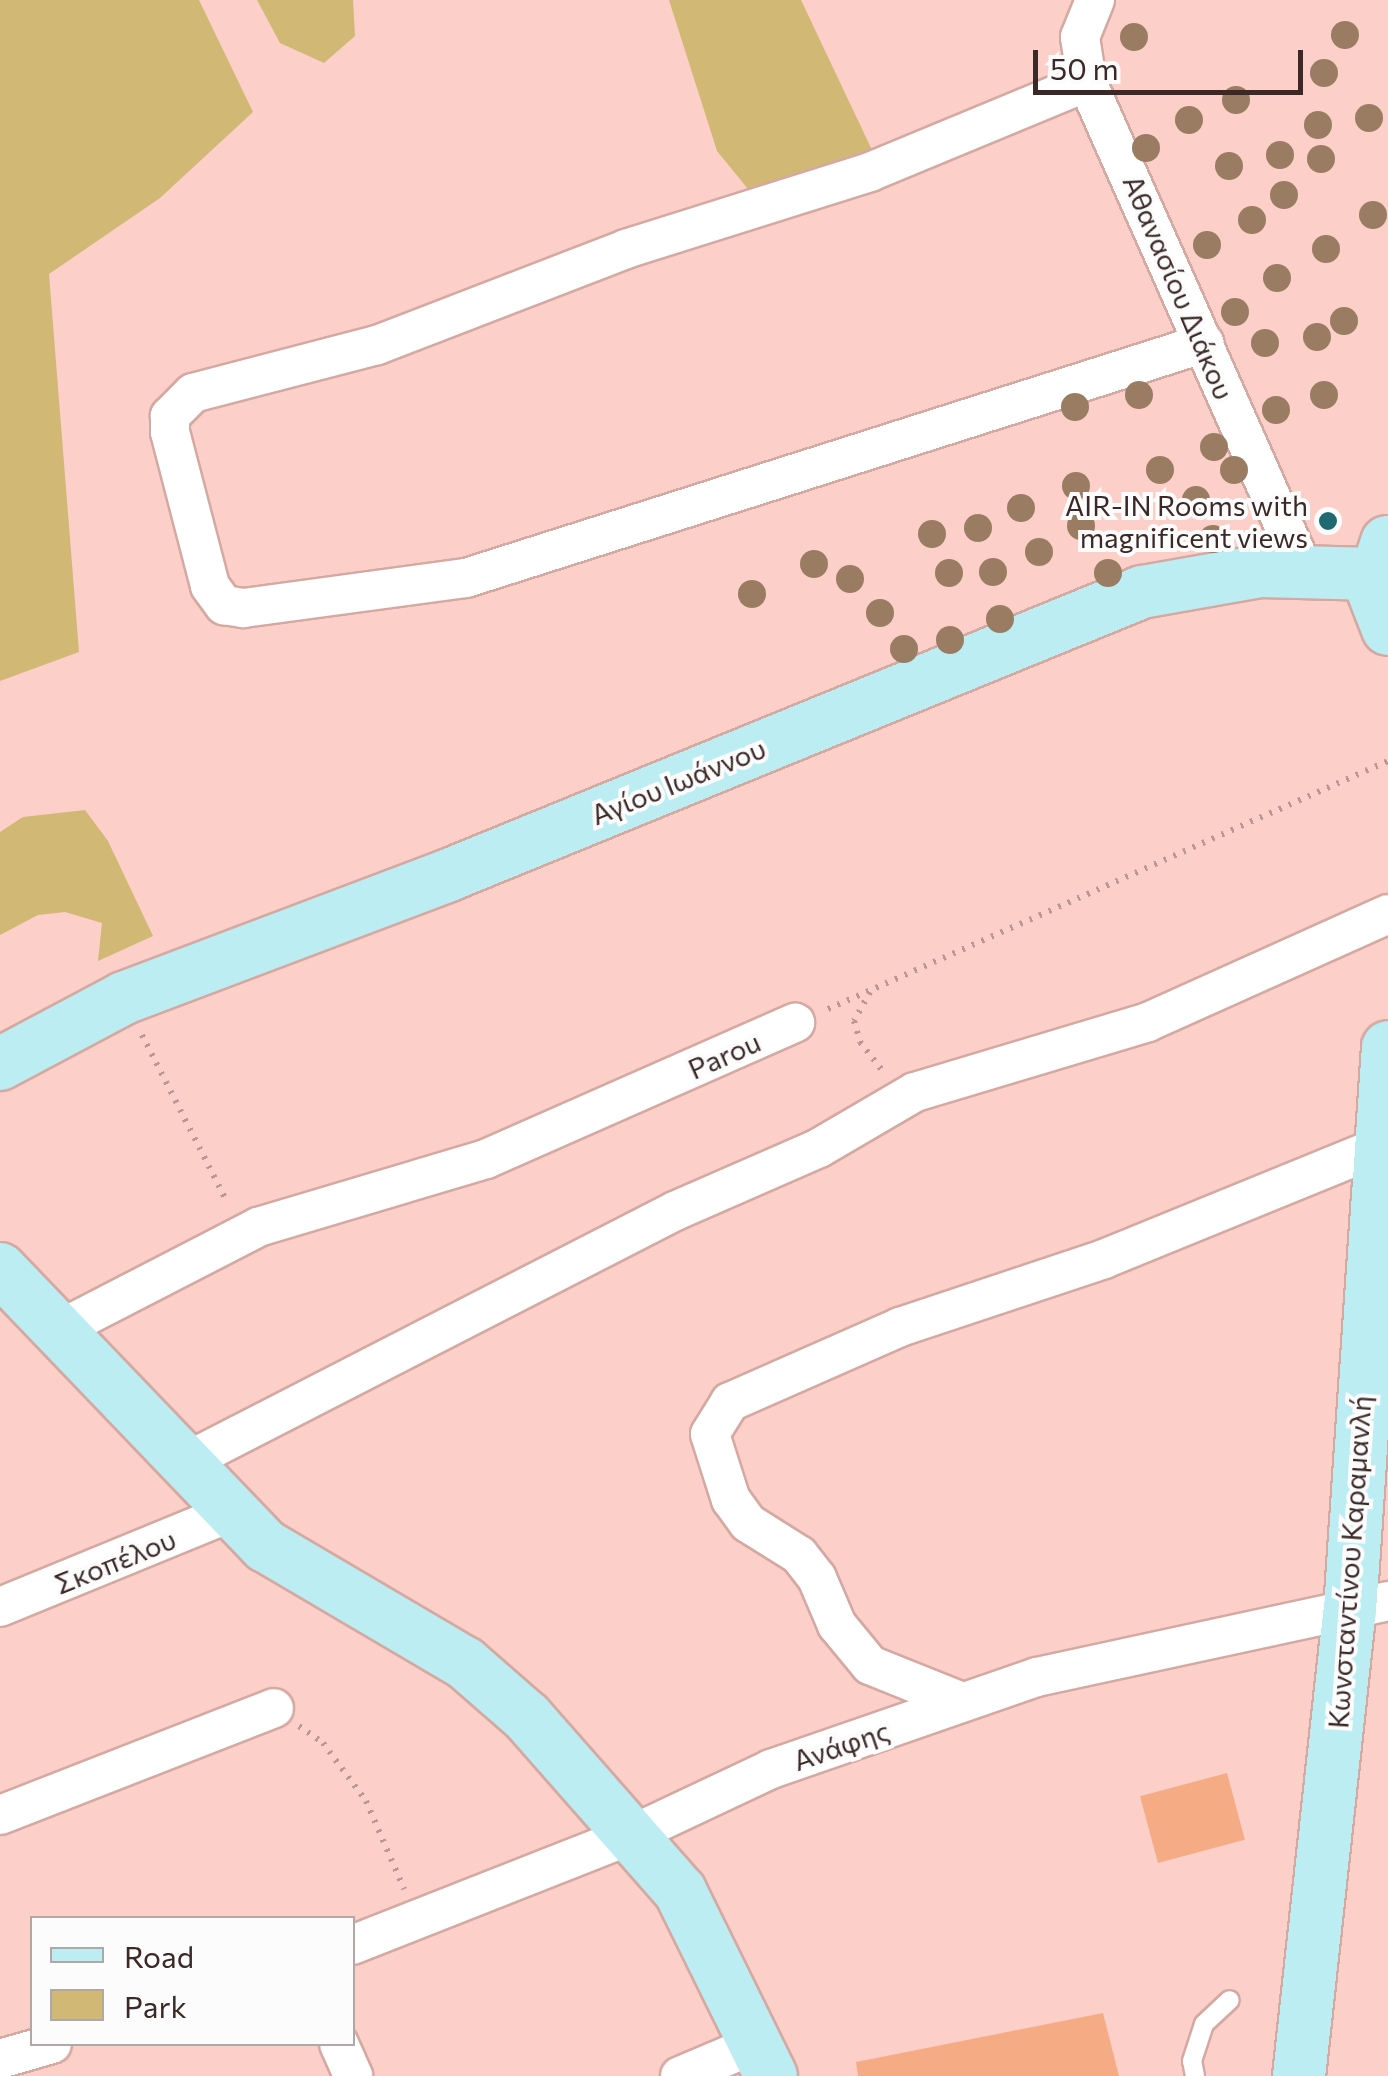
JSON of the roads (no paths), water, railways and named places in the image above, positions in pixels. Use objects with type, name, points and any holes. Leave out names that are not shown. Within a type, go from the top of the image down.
[{"type":"street","name":"Αθανασίου Διάκου","points":[[1095,0],[1080,37],[1087,82],[1304,571]]},
{"type":"street","points":[[1087,82],[870,172],[626,249],[376,344],[194,394],[170,416],[170,432],[210,586],[224,604],[244,608],[466,578],[1205,343]]},
{"type":"street","points":[[1381,558],[1374,602],[1388,629]]},
{"type":"street","name":"Αγίου Ιωάννου","points":[[0,1064],[124,998],[449,876],[1142,592],[1222,575],[1304,571],[1381,558]]},
{"type":"street","points":[[182,1464],[675,1210],[819,1148],[915,1092],[1148,1022],[1388,914]]},
{"type":"street","name":"Parou","points":[[55,1332],[244,1234],[486,1159],[794,1024]]},
{"type":"street","name":"Κωνσταντίνου Καραμανλή","points":[[1299,2076],[1369,1605],[1380,1147],[1388,1047]]},
{"type":"street","points":[[962,1702],[870,1665],[837,1626],[818,1578],[798,1556],[748,1523],[731,1500],[710,1434],[730,1402],[900,1327],[1104,1259],[1380,1147]]},
{"type":"street","points":[[0,1269],[228,1513],[296,1566],[368,1602],[476,1672],[526,1717],[630,1835],[703,1927],[765,2060],[680,2076]]},
{"type":"street","name":"Σκοπέλου","points":[[0,1607],[228,1513]]},
{"type":"street","name":"Ανάφης","points":[[355,1944],[630,1835],[771,1769],[1037,1676],[1369,1605]]},
{"type":"street","points":[[0,1815],[274,1708]]},
{"type":"street","points":[[0,2059],[45,2046]]},
{"type":"street","points":[[340,2046],[353,2076]]},
{"type":"lane","points":[[1195,2076],[1192,2061],[1204,2024],[1230,2000]]},
{"type":"place","name":"AIR-IN Rooms with magnificent views","points":[[1328,521]]}]
